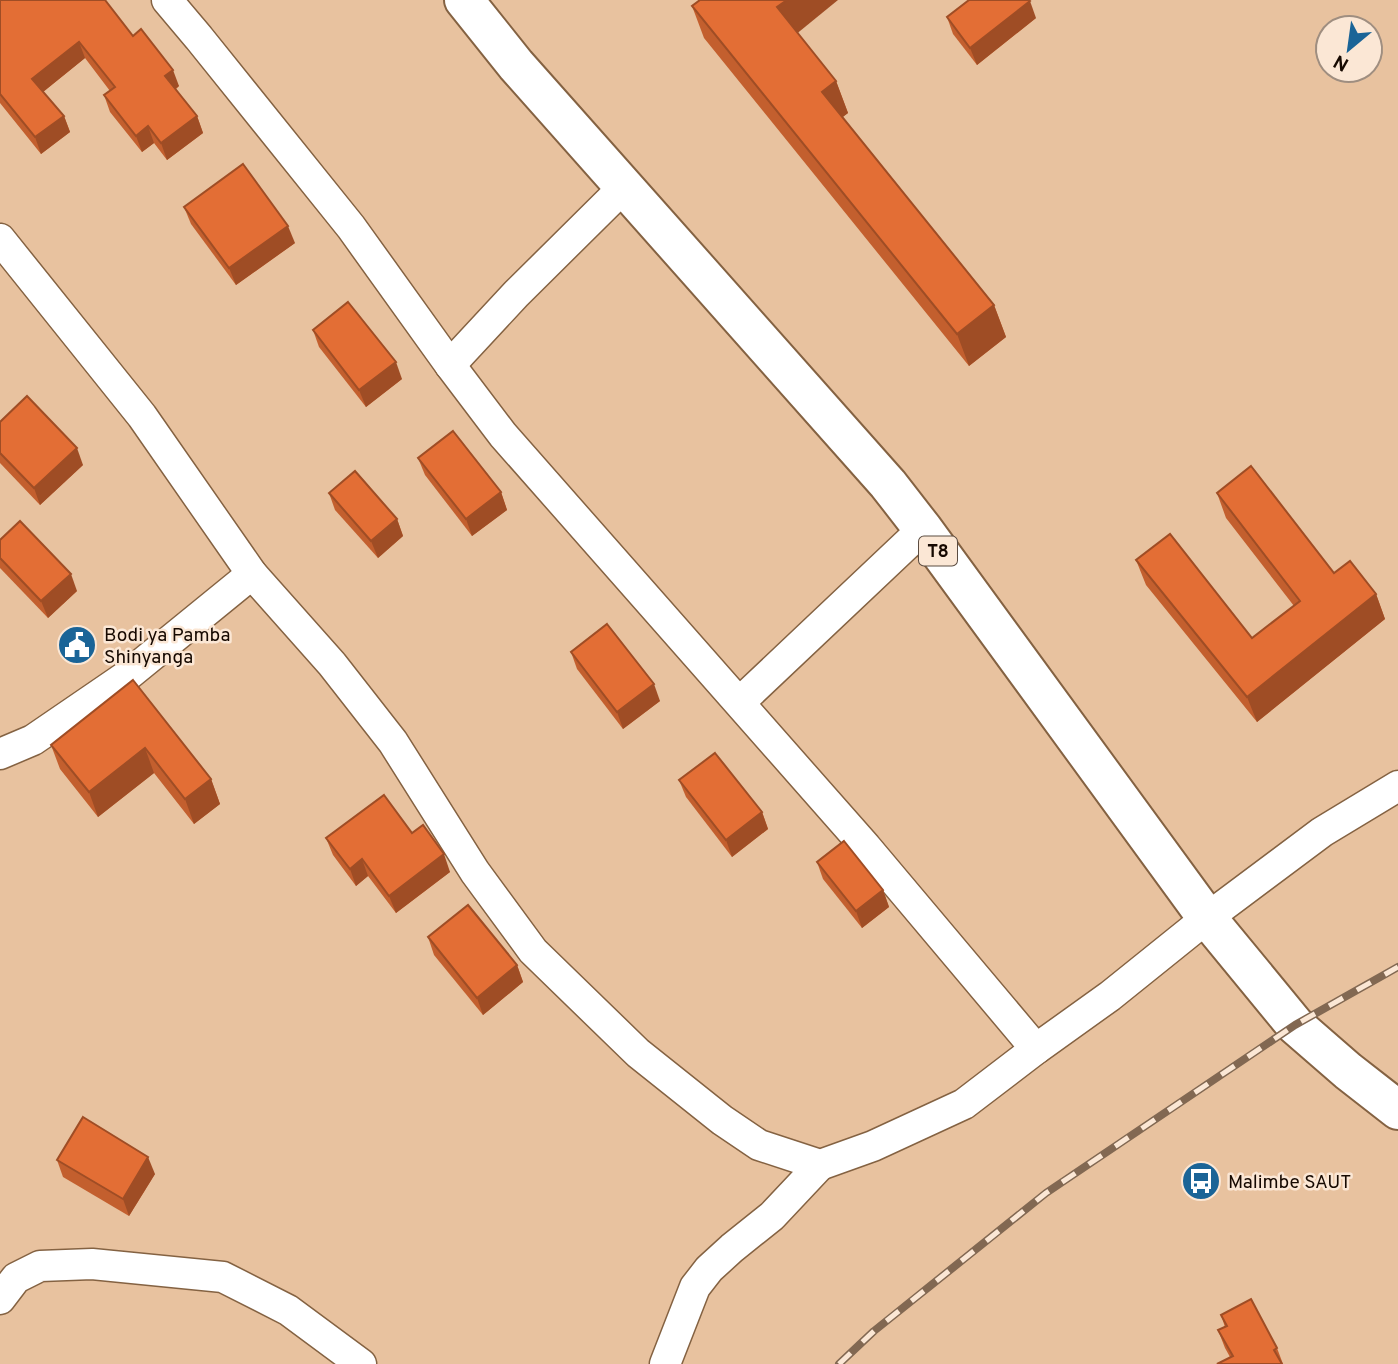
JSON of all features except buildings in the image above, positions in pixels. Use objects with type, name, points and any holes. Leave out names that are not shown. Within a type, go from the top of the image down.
[{"type":"highway","name":"T8","points":[[464,0],[516,65],[888,484],[1207,918],[1295,1025],[1398,1110]]},
{"type":"street","points":[[167,0],[351,227],[503,435],[866,847],[1036,1049]]},
{"type":"street","points":[[450,365],[516,294],[624,187]]},
{"type":"street","points":[[0,239],[142,416],[252,574],[332,664],[393,742],[475,872],[533,951],[638,1053],[722,1121],[759,1145],[820,1165]]},
{"type":"street","points":[[740,702],[923,529]]},
{"type":"street","points":[[0,754],[33,740],[128,675],[252,574]]},
{"type":"street","points":[[665,1364],[695,1287],[709,1269],[772,1216],[820,1165],[873,1146],[964,1104],[1110,996],[1207,918],[1322,832],[1398,786]]},
{"type":"street","points":[[0,1299],[16,1278],[40,1266],[92,1264],[223,1278],[288,1310],[361,1364]]},
{"type":"railway","points":[[839,1364],[874,1331],[1046,1193],[1295,1025],[1398,967]]},
{"type":"place","name":"Bodi ya Pamba Shinyanga","points":[[77,645]]},
{"type":"place","name":"Malimbe SAUT","points":[[1201,1181]]}]
